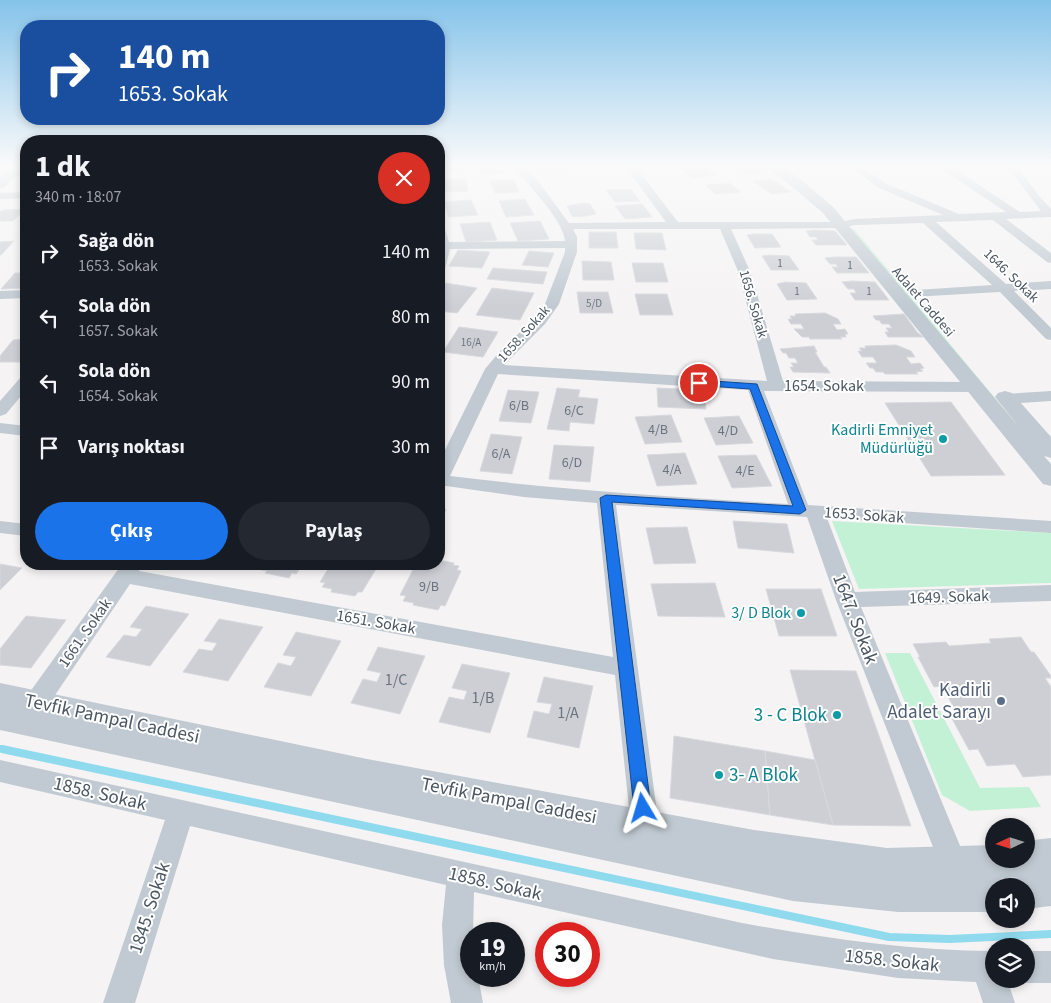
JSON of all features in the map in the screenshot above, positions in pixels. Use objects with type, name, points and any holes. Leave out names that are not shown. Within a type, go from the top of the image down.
[{"type":"street","points":[[445,246],[572,244],[566,226],[556,213]]},
{"type":"street","points":[[665,213],[675,226]]},
{"type":"street","points":[[835,213],[848,223],[985,382],[1051,479]]},
{"type":"street","name":"Adalet Caddesi","points":[[839,213],[916,294],[985,382],[1006,399],[1051,451]]},
{"type":"street","points":[[948,213],[960,218]]},
{"type":"street","points":[[1015,213],[1020,216]]},
{"type":"street","points":[[566,226],[848,223],[998,218],[1051,214]]},
{"type":"street","points":[[998,218],[1051,259]]},
{"type":"street","name":"1646. Sokak","points":[[926,219],[1003,288],[1051,336]]},
{"type":"street","name":"1656. Sokak","points":[[724,225],[744,271],[776,386]]},
{"type":"street","name":"1658. Sokak","points":[[445,468],[493,369],[506,353],[547,312],[560,286],[572,244]]},
{"type":"street","points":[[916,294],[1051,286]]},
{"type":"street","points":[[0,295],[20,294]]},
{"type":"street","name":"1654. Sokak","points":[[493,369],[754,386],[985,382]]},
{"type":"street","name":"1647. Sokak","points":[[754,386],[847,600],[954,865]]},
{"type":"street","points":[[0,411],[20,387]]},
{"type":"street","points":[[1006,399],[1051,396]]},
{"type":"street","points":[[0,428],[20,430]]},
{"type":"street","name":"1653. Sokak","points":[[445,481],[515,490],[606,498],[1051,526]]},
{"type":"street","points":[[606,498],[645,828]]},
{"type":"street","points":[[0,527],[20,529]]},
{"type":"street","name":"1651. Sokak","points":[[129,570],[626,668]]},
{"type":"street","name":"1661. Sokak","points":[[36,702],[129,570]]},
{"type":"street","name":"1649. Sokak","points":[[847,600],[1051,593]]},
{"type":"street","name":"Tevfik Pampal Caddesi","points":[[0,695],[367,773],[645,828],[754,847],[888,866],[985,862]]},
{"type":"street","name":"Tevfik Pampal Caddesi","points":[[0,718],[793,883],[898,894],[985,894]]},
{"type":"street","name":"1858. Sokak","points":[[0,771],[461,877],[742,938],[837,956],[911,964],[985,967]]},
{"type":"street","name":"1845. Sokak","points":[[119,1003],[181,812]]},
{"type":"street","name":"Tevfik Pampal Caddesi","points":[[1035,857],[1051,855]]},
{"type":"street","points":[[461,877],[457,924],[460,965],[467,1003]]},
{"type":"street","points":[[1035,890],[1051,888]]},
{"type":"street","points":[[1035,967],[1051,967]]},
{"type":"street","points":[[995,988],[999,1003]]},
{"type":"green space","points":[[852,229],[854,229],[1051,465],[1051,468]]},
{"type":"green space","points":[[832,521],[1051,533],[1051,583],[859,589]]},
{"type":"green space","points":[[885,653],[910,653],[980,788],[1029,787],[1041,807],[970,811],[942,795]]},
{"type":"building","points":[[0,213],[20,213],[13,221],[0,221]]},
{"type":"building","points":[[447,213],[477,213],[478,215],[449,217]]},
{"type":"building","points":[[504,213],[533,213],[534,215],[506,217]]},
{"type":"building","points":[[570,213],[596,214],[580,217],[572,216]]},
{"type":"building","points":[[620,213],[649,213],[652,217],[625,219]]},
{"type":"building","points":[[540,221],[549,239],[518,241],[510,223]]},
{"type":"building","points":[[490,222],[497,240],[466,242],[460,224]]},
{"type":"building","points":[[806,231],[835,231],[847,245],[816,245],[812,240],[818,240],[816,237],[810,237]]},
{"type":"building","points":[[589,232],[616,232],[618,248],[589,248]]},
{"type":"building","points":[[634,233],[662,233],[666,250],[636,249]]},
{"type":"building","points":[[772,234],[781,247],[755,248],[747,235]]},
{"type":"building","points":[[14,241],[1,255],[0,255],[0,242]]},
{"type":"building","points":[[458,250],[490,252],[482,268],[449,266]]},
{"type":"building","points":[[529,251],[554,253],[548,267],[522,265]]},
{"type":"building","points":[[762,256],[789,256],[799,270],[771,270]]},
{"type":"building","points":[[856,257],[869,273],[837,273],[832,267],[838,267],[836,264],[830,264],[825,258]]},
{"type":"building","points":[[582,261],[611,262],[614,280],[583,280]]},
{"type":"building","points":[[632,263],[663,263],[668,282],[636,282]]},
{"type":"building","points":[[493,268],[547,272],[543,284],[487,279]]},
{"type":"building","points":[[15,273],[20,273],[20,288],[1,289]]},
{"type":"building","points":[[785,282],[806,283],[817,299],[787,300],[777,284]]},
{"type":"building","points":[[842,282],[875,282],[889,300],[855,300],[850,293],[856,293],[854,289],[848,289]]},
{"type":"building","points":[[445,283],[477,288],[457,313],[445,312]]},
{"type":"building","points":[[492,288],[534,293],[520,320],[476,315]]},
{"type":"building","points":[[577,292],[608,292],[613,313],[580,313]]},
{"type":"building","points":[[635,294],[667,294],[673,315],[640,315]]},
{"type":"building","points":[[825,313],[838,319],[841,324],[833,324],[837,330],[845,329],[848,334],[845,334],[846,337],[840,337],[842,339],[810,339],[809,337],[802,337],[794,329],[804,329],[801,324],[791,324],[788,319],[792,319],[790,316],[796,316],[795,314]]},
{"type":"building","points":[[904,314],[923,337],[888,337],[885,332],[889,332],[886,328],[892,328],[889,324],[882,324],[873,316]]},
{"type":"building","points":[[459,327],[498,332],[483,357],[445,352],[445,349]]},
{"type":"building","points":[[20,339],[20,362],[0,362],[0,356],[13,340]]},
{"type":"building","points":[[896,345],[911,351],[915,357],[906,357],[911,364],[920,363],[924,368],[920,369],[923,371],[916,372],[918,374],[885,374],[883,372],[876,372],[866,363],[877,363],[873,357],[862,357],[858,351],[862,351],[859,348],[866,348],[865,346]]},
{"type":"building","points":[[814,346],[817,352],[815,352],[830,373],[793,372],[790,367],[794,367],[791,363],[798,363],[795,358],[789,358],[780,349]]},
{"type":"building","points":[[557,388],[580,390],[578,397],[598,399],[594,424],[570,422],[569,431],[547,429]]},
{"type":"building","points":[[657,388],[703,390],[706,409],[658,407]]},
{"type":"building","points":[[508,390],[539,392],[531,423],[499,421]]},
{"type":"building","name":"Kadirli Emniyet Müdürlüğü","points":[[951,402],[1005,475],[931,476],[885,403]]},
{"type":"building","points":[[671,415],[682,442],[645,444],[635,417]]},
{"type":"building","points":[[739,416],[753,443],[716,445],[704,418]]},
{"type":"building","points":[[491,434],[522,437],[512,474],[480,471]]},
{"type":"building","points":[[554,445],[594,447],[590,482],[549,479]]},
{"type":"building","points":[[685,453],[697,484],[657,486],[647,455]]},
{"type":"building","points":[[756,455],[772,486],[732,488],[718,456]]},
{"type":"building","points":[[733,521],[787,524],[794,553],[738,548]]},
{"type":"building","points":[[687,527],[696,563],[654,564],[646,528]]},
{"type":"building","points":[[445,561],[459,566],[457,570],[461,571],[445,606],[441,605],[438,610],[413,605],[414,603],[403,601],[406,596],[400,595],[413,570],[445,570]]},
{"type":"building","points":[[0,564],[20,568],[20,570],[0,590]]},
{"type":"building","points":[[262,570],[299,570],[296,574],[292,573],[289,578],[265,573],[267,571]]},
{"type":"building","points":[[327,570],[375,570],[362,592],[358,592],[355,596],[331,592],[332,589],[322,587],[325,583],[320,582]]},
{"type":"building","points":[[715,583],[725,617],[658,616],[651,584]]},
{"type":"building","name":"3/ D Blok","points":[[766,589],[821,589],[837,636],[779,636]]},
{"type":"building","points":[[146,606],[189,614],[150,666],[106,657],[124,635],[136,637],[142,629],[130,627]]},
{"type":"building","points":[[26,616],[66,620],[31,668],[0,665],[0,649]]},
{"type":"building","points":[[219,619],[263,627],[228,681],[183,672],[199,649],[212,651],[217,643],[204,641]]},
{"type":"building","points":[[296,632],[341,641],[311,696],[264,687],[278,663],[291,666],[296,657],[283,655]]},
{"type":"building","name":"Kadirli Adalet Sarayı","points":[[1021,637],[1051,676],[1051,678],[1045,678],[1051,687],[1051,775],[1023,777],[1015,764],[987,766],[978,749],[969,750],[950,715],[958,715],[942,686],[934,687],[913,644],[946,642],[949,646],[991,643],[989,639]]},
{"type":"building","points":[[378,647],[425,656],[400,714],[351,703],[363,679],[377,682],[381,673],[367,670]]},
{"type":"building","points":[[462,664],[510,673],[490,733],[439,722],[449,697],[464,700],[467,691],[452,688]]},
{"type":"building","name":"3 - C Blok","points":[[790,670],[856,671],[911,826],[833,825]]},
{"type":"building","points":[[544,677],[593,686],[579,748],[527,737],[534,711],[549,714],[552,704],[537,702]]},
{"type":"building","name":"3- A Blok","points":[[674,736],[765,751],[770,815],[670,798]]},
{"type":"building","points":[[765,751],[815,760],[833,825],[770,815]]},
{"type":"waterway","points":[[0,748],[8,750]]},
{"type":"waterway","points":[[2,749],[889,937],[950,939],[1051,934]]},
{"type":"place","name":"Kadirli Emniyet Müdürlüğü","points":[[943,439]]},
{"type":"place","name":"3/ D Blok","points":[[801,613]]},
{"type":"place","name":"Kadirli Adalet Sarayı","points":[[1001,701]]},
{"type":"place","name":"3 - C Blok","points":[[837,715]]},
{"type":"place","name":"3- A Blok","points":[[719,775]]},
{"type":"route","points":[[643,808],[606,498],[800,510],[754,386],[699,383]]}]
